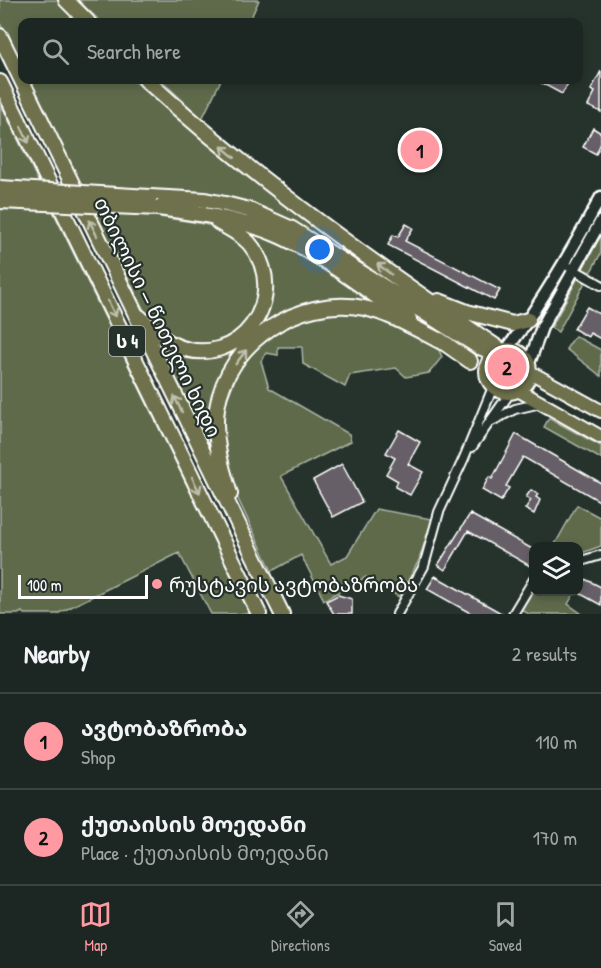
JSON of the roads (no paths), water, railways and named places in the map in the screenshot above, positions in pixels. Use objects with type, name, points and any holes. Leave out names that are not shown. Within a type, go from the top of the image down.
[{"type":"highway","points":[[66,0],[84,18]]},
{"type":"highway","name":"თბილისი — წითელი ხიდი","points":[[0,36],[18,74]]},
{"type":"highway","name":"თბილისი — წითელი ხიდი","points":[[0,82],[68,218],[256,610]]},
{"type":"highway","name":"თბილისი — წითელი ხიდი","points":[[23,84],[282,614]]},
{"type":"highway","points":[[151,84],[250,170],[411,289],[501,351]]},
{"type":"highway","points":[[0,188],[154,202],[253,226],[283,238],[324,261],[470,361]]},
{"type":"highway","points":[[0,201],[196,200],[249,210],[292,229],[478,347],[501,351]]},
{"type":"highway","points":[[132,311],[166,340],[185,348],[215,350],[230,344],[254,325],[261,313],[264,300],[265,275],[261,263],[248,242],[209,215]]},
{"type":"highway","points":[[411,289],[467,312],[513,324],[528,320]]},
{"type":"highway","points":[[241,532],[223,470],[216,426],[220,393],[226,377],[241,354],[253,342],[269,330],[302,312],[339,306],[362,308],[381,313],[448,345]]},
{"type":"main road","points":[[601,411],[530,368],[520,352],[501,351],[487,364],[486,371],[493,387],[501,392],[514,392],[541,403],[601,436]]},
{"type":"main road","points":[[470,361],[486,371]]},
{"type":"main road","points":[[514,392],[527,383],[530,368]]},
{"type":"street","points":[[530,368],[542,327],[601,197]]},
{"type":"street","points":[[501,351],[569,267],[601,221]]},
{"type":"street","points":[[569,267],[601,285]]},
{"type":"street","points":[[396,614],[424,566],[439,512],[493,387]]},
{"type":"street","points":[[464,458],[514,392]]},
{"type":"street","points":[[490,422],[515,410],[541,403]]},
{"type":"street","points":[[583,561],[601,555]]},
{"type":"street","points":[[513,614],[529,587]]},
{"type":"street","points":[[269,588],[277,614]]},
{"type":"place","name":"ავტობაზრობა","points":[[420,150]]},
{"type":"place","name":"ქუთაისის მოედანი","points":[[507,367]]},
{"type":"place","name":"რუსტავის ავტობაზრობა","points":[[157,584]]}]
